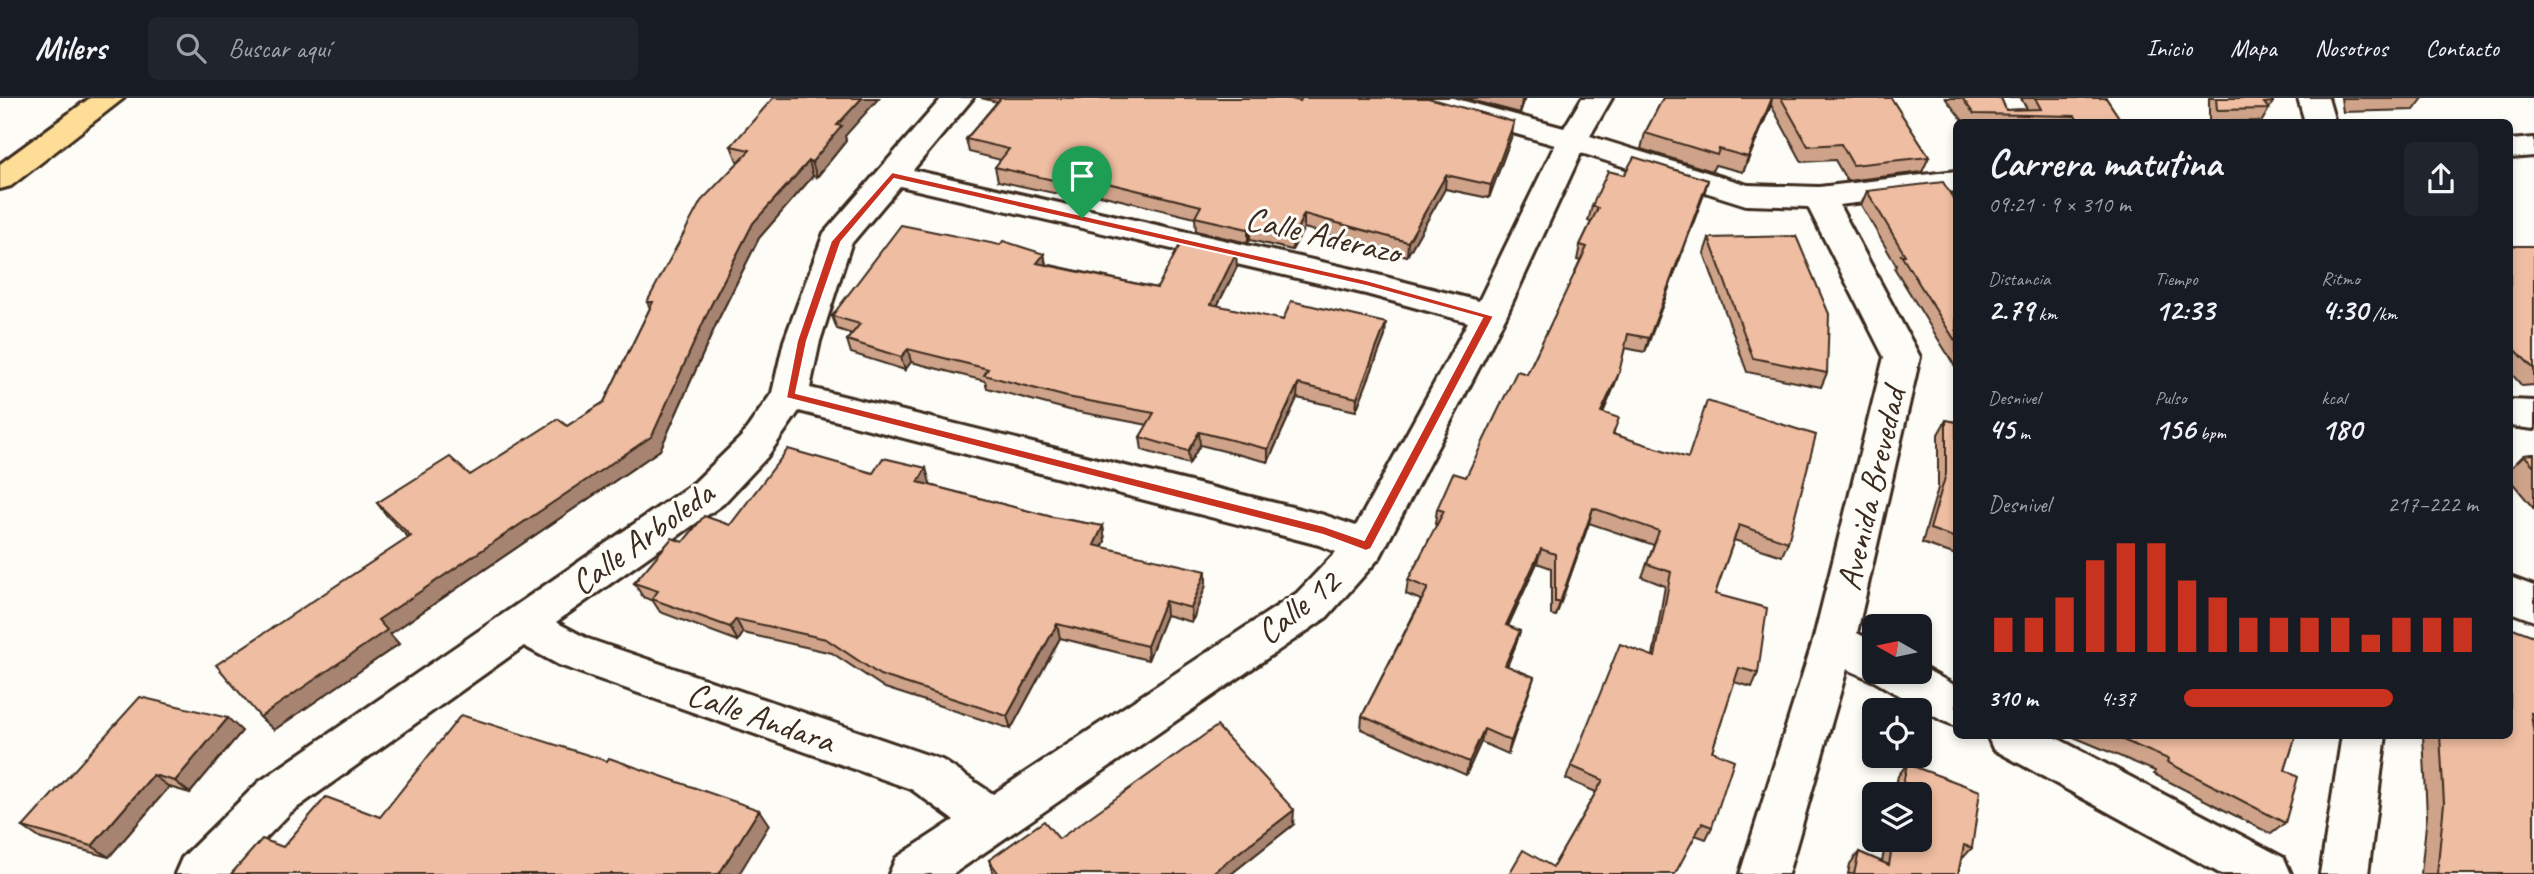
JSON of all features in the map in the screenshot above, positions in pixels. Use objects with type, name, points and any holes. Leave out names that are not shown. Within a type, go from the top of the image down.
[{"type":"highway","points":[[0,149],[76,98]]},
{"type":"highway","points":[[0,179],[109,98]]},
{"type":"street","name":"Calle Arboleda","points":[[199,874],[275,797],[709,493],[754,447],[790,396],[802,341],[836,241],[958,98]]},
{"type":"street","points":[[1420,98],[1572,140],[1746,195],[1819,197],[1953,181]]},
{"type":"street","name":"Calle 12","points":[[913,874],[1312,605],[1366,546],[1489,316],[1572,140],[1597,98]]},
{"type":"street","points":[[2005,98],[2016,119]]},
{"type":"street","points":[[2313,98],[2319,119]]},
{"type":"street","points":[[2513,149],[2534,148]]},
{"type":"street","name":"Calle Aderazo","points":[[892,175],[1366,283],[1489,316]]},
{"type":"street","name":"Avenida Brevedad","points":[[1764,874],[1834,641],[1902,357],[1819,197]]},
{"type":"street","points":[[790,396],[1324,531],[1366,546]]},
{"type":"street","points":[[2513,413],[2534,415]]},
{"type":"street","points":[[2513,595],[2534,604]]},
{"type":"street","name":"Calle Andara","points":[[523,625],[574,652],[926,774],[993,821]]},
{"type":"street","points":[[1834,641],[1862,656]]},
{"type":"street","points":[[1913,684],[1953,705]]},
{"type":"street","points":[[2016,739],[2267,874]]},
{"type":"street","points":[[2344,874],[2363,739]]},
{"type":"building","points":[[773,98],[862,98],[837,125],[842,126],[812,162],[809,161],[753,223],[711,305],[652,436],[378,620],[387,630],[260,717],[216,665],[411,536],[377,503],[450,457],[470,475],[558,419],[567,426],[604,402],[653,302],[647,302],[701,201],[750,150],[731,146]]},
{"type":"building","points":[[1001,98],[1287,98],[1300,101],[1302,98],[1428,98],[1514,122],[1491,185],[1446,175],[1408,242],[1304,214],[1293,237],[1250,226],[1248,229],[1195,217],[1201,206],[1095,180],[1089,188],[995,167],[1009,149],[966,139]]},
{"type":"building","points":[[1663,98],[1772,98],[1748,157],[1719,149],[1717,155],[1645,133]]},
{"type":"building","points":[[1781,98],[1891,98],[1929,157],[1853,165],[1841,144],[1808,146]]},
{"type":"building","points":[[1962,98],[2001,98],[2006,110],[2041,109],[2035,98],[2106,98],[2120,119],[2077,119],[2075,116],[1974,114]]},
{"type":"building","points":[[2216,98],[2272,98],[2273,102],[2264,103],[2269,109],[2217,110]]},
{"type":"building","points":[[1634,157],[1708,180],[1649,338],[1628,334],[1619,373],[1601,412],[1619,418],[1613,434],[1688,458],[1707,401],[1816,435],[1788,542],[1739,525],[1715,594],[1767,608],[1758,673],[1739,668],[1712,751],[1734,760],[1712,827],[1702,823],[1675,874],[1509,874],[1523,850],[1553,867],[1603,780],[1571,766],[1620,644],[1655,657],[1671,572],[1647,564],[1659,531],[1593,508],[1560,602],[1555,602],[1555,554],[1541,549],[1506,625],[1520,631],[1505,665],[1534,677],[1511,741],[1484,729],[1469,762],[1362,716],[1428,588],[1408,580],[1444,511],[1437,509],[1453,473],[1466,477],[1517,371],[1527,374],[1587,247],[1580,245],[1598,208],[1592,206],[1608,171],[1624,175]]},
{"type":"building","points":[[1943,182],[1953,198],[1953,337],[1901,255],[1905,255],[1867,191]]},
{"type":"building","points":[[901,225],[1000,245],[1003,241],[1044,254],[1037,263],[1157,288],[1182,241],[1236,253],[1211,304],[1283,320],[1291,301],[1386,323],[1357,398],[1298,384],[1268,449],[1199,432],[1188,451],[1140,437],[1154,413],[1067,397],[984,375],[988,369],[908,349],[901,357],[847,340],[860,324],[832,316]]},
{"type":"building","points":[[1796,236],[1829,314],[1827,373],[1753,358],[1709,238]]},
{"type":"building","points":[[2513,246],[2534,246],[2534,369],[2513,347]]},
{"type":"building","points":[[1946,420],[1953,421],[1953,537],[1930,529],[1946,474]]},
{"type":"building","points":[[788,449],[873,473],[883,458],[926,468],[918,482],[1052,517],[1103,526],[1094,545],[1206,571],[1191,608],[1165,601],[1147,646],[1057,624],[1007,716],[880,675],[826,639],[736,619],[730,627],[652,599],[658,591],[634,583],[672,538],[683,542],[704,516],[730,525]]},
{"type":"building","points":[[2534,454],[2534,466],[2524,455]]},
{"type":"building","points":[[2513,628],[2534,636],[2534,714],[2531,713],[2534,736],[2534,874],[2437,874],[2444,803],[2440,739],[2513,739]]},
{"type":"building","points":[[140,697],[228,718],[175,781],[153,775],[92,846],[23,827]]},
{"type":"building","points":[[461,715],[607,761],[609,758],[759,810],[719,874],[231,874],[262,839],[283,847],[326,797],[380,817]]},
{"type":"building","points":[[1217,726],[1294,810],[1211,874],[999,874],[989,860],[1044,821],[1059,839]]},
{"type":"building","points":[[2120,739],[2295,739],[2285,770],[2298,777],[2285,823],[2167,762],[2168,759]]},
{"type":"building","points":[[1906,768],[1918,768],[1980,791],[1972,848],[1964,845],[1958,874],[1854,874],[1859,852],[1889,865],[1891,852],[1932,852],[1932,782],[1903,782]]},
{"type":"route","points":[[892,175],[1082,218],[1366,283],[1489,316],[1366,546],[1324,531],[790,396],[802,341],[836,241],[892,175]]}]
